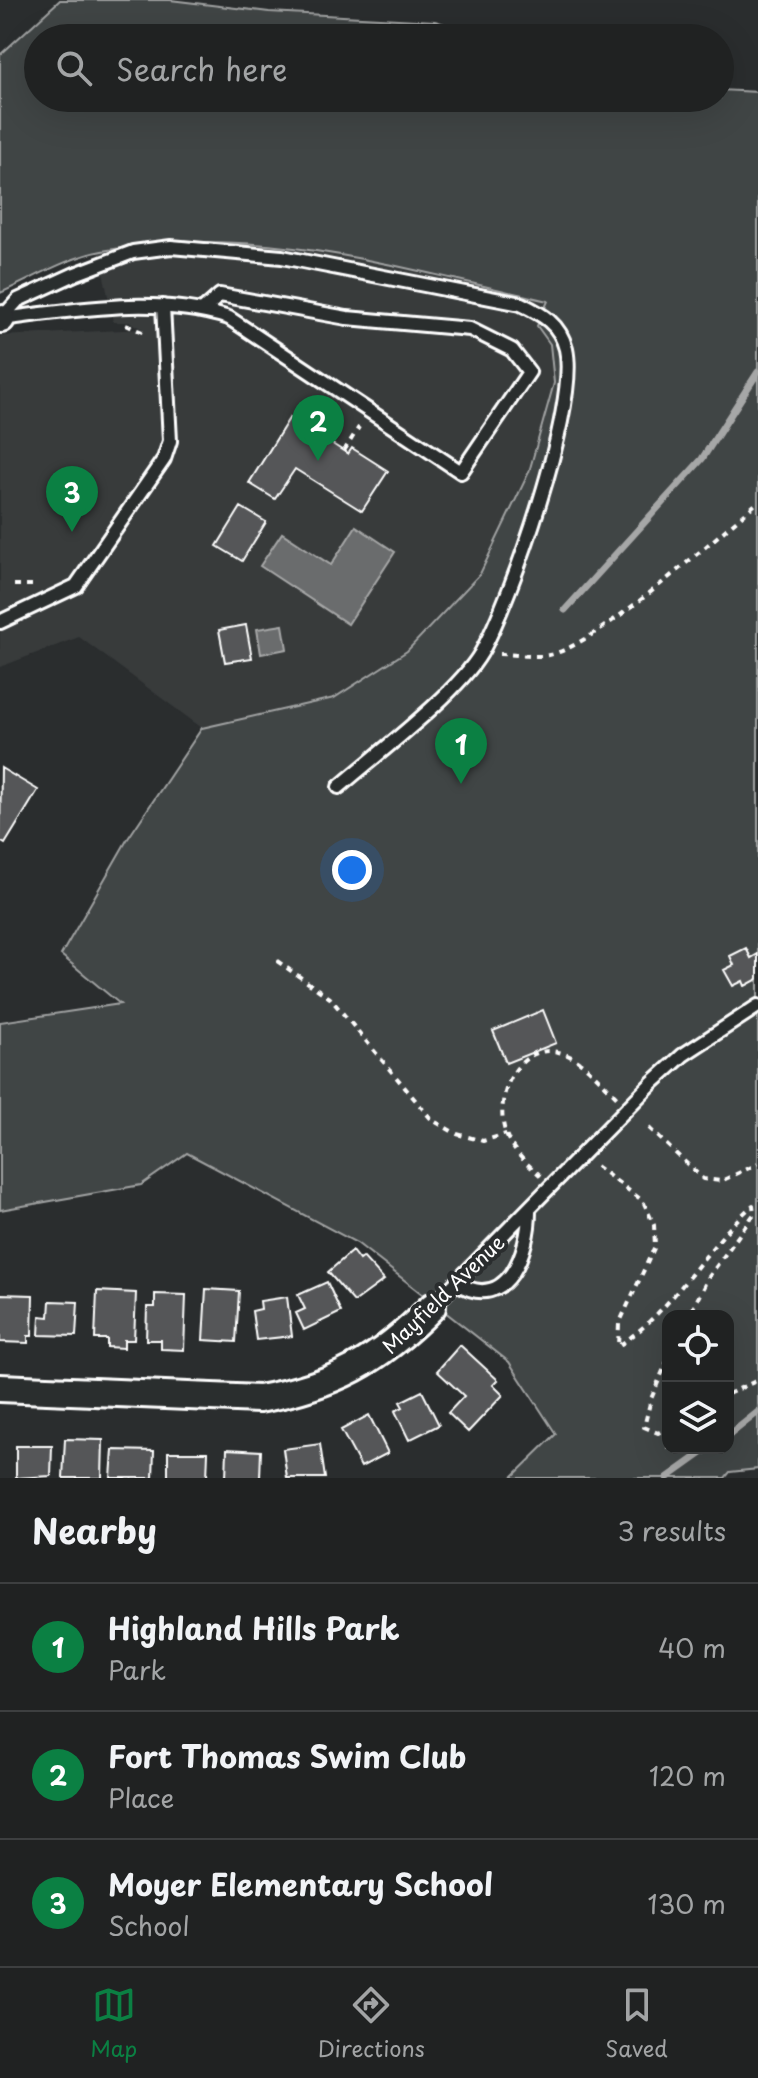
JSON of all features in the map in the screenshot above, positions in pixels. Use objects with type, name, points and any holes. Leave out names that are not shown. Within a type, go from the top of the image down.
[{"type":"street","name":"Mayfield Avenue","points":[[0,1388],[259,1399],[289,1394],[331,1381],[380,1356],[432,1307]]},
{"type":"lane","points":[[1,319],[18,300],[75,274],[133,252],[171,247],[282,257],[521,304],[549,319],[566,350],[559,436],[514,572],[481,653],[458,682],[339,787]]},
{"type":"lane","points":[[1,319],[163,306],[203,310],[229,318],[461,472],[529,372],[512,350],[470,329],[347,318],[220,295],[203,310]]},
{"type":"lane","points":[[0,622],[76,586],[164,459],[170,430],[163,306]]},
{"type":"lane","name":"Mayfield Avenue","points":[[432,1307],[667,1068],[758,1006]]},
{"type":"lane","points":[[457,1283],[467,1289],[487,1290],[503,1284],[525,1252],[529,1211]]},
{"type":"path","points":[[111,326],[146,332],[151,341]]},
{"type":"path","points":[[360,422],[371,429]]},
{"type":"path","points":[[344,451],[360,428],[353,423]]},
{"type":"path","points":[[481,653],[549,655],[586,637],[644,597],[758,502]]},
{"type":"path","points":[[14,585],[40,585]]},
{"type":"path","points":[[277,961],[330,998],[432,1120],[457,1134],[483,1141],[506,1134]]},
{"type":"path","points":[[553,1187],[512,1147],[506,1134],[502,1114],[511,1073],[520,1062],[543,1052],[565,1054],[580,1063],[618,1099]]},
{"type":"path","points":[[649,1128],[703,1179],[721,1181],[758,1164]]},
{"type":"path","points":[[583,1156],[643,1201],[654,1225],[655,1246],[619,1324],[618,1346],[643,1330],[728,1227],[756,1203]]},
{"type":"path","points":[[692,1310],[708,1278],[754,1214],[756,1203]]},
{"type":"path","points":[[662,1373],[644,1427],[658,1433],[662,1431]]},
{"type":"path","points":[[734,1391],[758,1380]]},
{"type":"shaded area","points":[[60,0],[170,0],[269,12],[445,24],[34,24]]},
{"type":"shaded area","points":[[24,33],[24,112],[734,112],[734,91],[758,92],[758,1469],[730,1472],[725,1478],[511,1478],[556,1434],[509,1362],[357,1243],[187,1153],[141,1185],[0,1210],[0,1022],[120,1004],[61,955],[127,840],[202,728],[334,698],[407,651],[480,574],[529,472],[554,383],[550,344],[537,326],[548,301],[382,263],[271,245],[159,243],[102,251],[63,263],[0,293],[0,55]]},
{"type":"shaded area","points":[[196,239],[308,247],[549,301],[554,383],[529,472],[480,574],[407,651],[334,698],[202,728],[79,637],[0,667],[0,336],[142,329],[129,322],[113,322],[99,251]]},
{"type":"shaded area","points":[[356,526],[395,552],[348,624],[260,566],[282,533],[331,565]]},
{"type":"shaded area","points":[[283,625],[287,649],[261,654],[257,629]]},
{"type":"building","points":[[290,417],[348,454],[352,448],[388,471],[362,511],[295,469],[275,499],[249,483]]},
{"type":"building","points":[[241,507],[266,522],[242,561],[217,546]]},
{"type":"building","points":[[246,625],[252,658],[225,662],[219,630]]},
{"type":"building","points":[[1,768],[38,790],[5,844],[0,841]]},
{"type":"building","points":[[746,948],[751,958],[758,954],[758,979],[745,986],[743,981],[733,986],[724,970],[734,965],[730,956]]},
{"type":"building","points":[[543,1010],[556,1043],[506,1063],[493,1031]]},
{"type":"building","points":[[352,1251],[359,1260],[363,1257],[384,1280],[354,1302],[328,1272]]},
{"type":"building","points":[[327,1282],[341,1312],[304,1330],[296,1313],[305,1309],[298,1295]]},
{"type":"building","points":[[206,1289],[239,1291],[236,1342],[203,1340]]},
{"type":"building","points":[[97,1291],[136,1293],[134,1340],[124,1340],[124,1348],[107,1347],[107,1339],[95,1339]]},
{"type":"building","points":[[0,1294],[33,1295],[32,1336],[28,1336],[28,1343],[0,1342]]},
{"type":"building","points":[[155,1294],[186,1295],[184,1350],[161,1349],[161,1340],[146,1340],[147,1307],[155,1307]]},
{"type":"building","points":[[287,1297],[292,1336],[256,1340],[252,1311],[261,1309],[260,1301]]},
{"type":"building","points":[[50,1301],[78,1302],[76,1336],[39,1335],[40,1316],[49,1317]]},
{"type":"building","points":[[460,1345],[498,1380],[493,1385],[503,1395],[468,1432],[448,1413],[464,1396],[437,1371]]},
{"type":"building","points":[[422,1391],[439,1425],[409,1440],[395,1411],[403,1407],[400,1402]]},
{"type":"building","points":[[369,1415],[388,1453],[361,1467],[341,1430]]},
{"type":"building","points":[[65,1439],[103,1440],[102,1478],[63,1478]]},
{"type":"building","points":[[320,1444],[325,1478],[287,1478],[283,1449]]},
{"type":"building","points":[[16,1446],[52,1446],[51,1476],[16,1478]]},
{"type":"building","points":[[227,1449],[261,1451],[260,1478],[226,1478]]},
{"type":"building","points":[[113,1450],[154,1451],[153,1478],[111,1478]]},
{"type":"building","points":[[168,1452],[208,1452],[207,1478],[168,1478]]},
{"type":"waterway","points":[[565,610],[702,459],[758,372]]},
{"type":"waterway","points":[[734,1431],[758,1412]]},
{"type":"waterway","points":[[667,1478],[701,1454]]},
{"type":"place","name":"Fort Thomas Swim Club","points":[[318,461]]},
{"type":"place","name":"Moyer Elementary School","points":[[72,532]]},
{"type":"place","name":"Highland Hills Park","points":[[461,784]]}]
